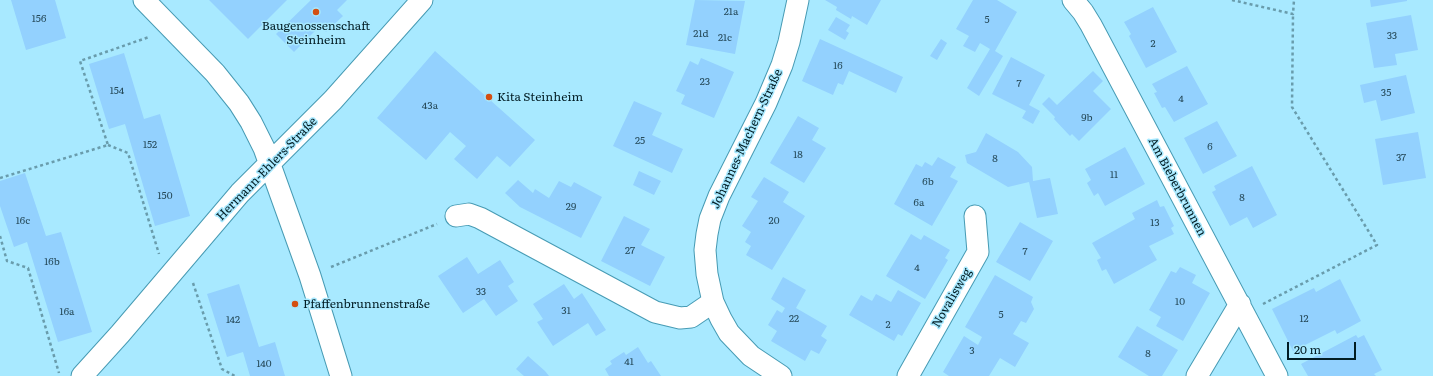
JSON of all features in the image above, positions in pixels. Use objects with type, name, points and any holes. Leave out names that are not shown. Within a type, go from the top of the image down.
[{"type":"street","points":[[144,0],[215,73],[252,122],[269,163],[310,276],[341,376]]},
{"type":"street","name":"Hermann-Ehlers-Straße","points":[[82,376],[120,334],[240,193],[333,100],[422,0]]},
{"type":"street","name":"Johannes-Machern-Straße","points":[[781,376],[751,356],[729,333],[713,302],[707,274],[705,250],[710,219],[719,196],[775,84],[789,42],[798,0]]},
{"type":"street","name":"Am Bieberbrunnen","points":[[1073,0],[1091,25],[1277,376]]},
{"type":"street","points":[[456,216],[469,214],[480,218],[655,312],[680,318],[691,317],[713,302]]},
{"type":"street","name":"Novalisweg","points":[[908,376],[978,252],[976,216]]},
{"type":"street","points":[[1197,376],[1242,308]]},
{"type":"path","points":[[1232,0],[1293,14]]},
{"type":"path","points":[[1242,308],[1377,245],[1292,107],[1294,0]]},
{"type":"path","points":[[108,145],[80,61],[151,36],[146,31]]},
{"type":"path","points":[[0,178],[108,145],[128,153],[167,279]]},
{"type":"path","points":[[310,276],[456,216]]},
{"type":"path","points":[[0,236],[8,261],[28,268],[60,376]]},
{"type":"path","points":[[185,258],[222,369],[235,376]]},
{"type":"building","points":[[11,0],[55,0],[66,38],[26,50]]},
{"type":"building","points":[[209,0],[287,0],[248,39]]},
{"type":"building","points":[[311,0],[347,0],[337,10],[343,16],[326,32],[320,26],[294,52],[276,34]]},
{"type":"building","points":[[695,0],[745,1],[735,54],[686,45]]},
{"type":"building","points":[[825,0],[881,0],[867,25],[852,16],[851,19],[836,10],[837,7]]},
{"type":"building","points":[[973,0],[997,0],[1017,12],[995,51],[1003,56],[979,96],[967,88],[990,49],[980,43],[975,52],[963,46],[969,36],[956,29]]},
{"type":"building","points":[[1370,0],[1407,0],[1407,1],[1371,7]]},
{"type":"building","points":[[1153,7],[1177,52],[1146,68],[1129,36],[1131,34],[1124,22]]},
{"type":"building","points":[[1411,15],[1418,50],[1395,54],[1397,65],[1374,68],[1366,23]]},
{"type":"building","points":[[836,17],[850,25],[846,31],[849,33],[845,40],[828,30]]},
{"type":"building","points":[[820,39],[903,77],[896,93],[849,71],[843,85],[838,83],[833,95],[802,81]]},
{"type":"building","points":[[941,39],[947,43],[937,60],[930,56]]},
{"type":"building","points":[[435,51],[535,140],[510,167],[497,156],[477,179],[454,159],[466,146],[450,132],[426,160],[377,118]]},
{"type":"building","points":[[124,53],[144,119],[160,114],[190,216],[155,226],[125,124],[109,129],[89,64]]},
{"type":"building","points":[[1011,57],[1045,75],[1029,105],[1040,111],[1033,124],[1022,118],[1026,111],[992,94]]},
{"type":"building","points":[[701,58],[734,72],[714,118],[681,104],[685,95],[676,91],[690,61],[698,65]]},
{"type":"building","points":[[1187,66],[1208,104],[1174,122],[1165,107],[1162,108],[1154,93],[1157,92],[1152,84]]},
{"type":"building","points":[[1093,71],[1103,81],[1093,91],[1111,109],[1079,141],[1072,134],[1070,136],[1054,119],[1055,117],[1042,104],[1049,97],[1057,105]]},
{"type":"building","points":[[1406,75],[1415,113],[1381,121],[1376,100],[1364,103],[1360,85]]},
{"type":"building","points":[[634,101],[662,113],[652,135],[683,149],[672,173],[613,146]]},
{"type":"building","points":[[798,116],[819,128],[812,140],[826,148],[804,183],[770,163]]},
{"type":"building","points":[[1217,121],[1237,156],[1203,174],[1184,138]]},
{"type":"building","points":[[1418,132],[1426,178],[1383,185],[1375,139]]},
{"type":"building","points":[[986,133],[1018,152],[1032,167],[1033,181],[1050,178],[1058,214],[1037,218],[1029,182],[1008,187],[967,163],[965,155],[976,152]]},
{"type":"building","points":[[1125,147],[1145,184],[1105,206],[1098,193],[1094,196],[1087,183],[1091,180],[1085,169]]},
{"type":"building","points":[[938,157],[956,167],[950,177],[958,181],[932,226],[894,204],[916,164],[922,167],[925,162],[932,166]]},
{"type":"building","points":[[1252,166],[1277,215],[1253,228],[1247,217],[1230,226],[1212,192],[1216,190],[1214,186]]},
{"type":"building","points":[[639,171],[661,181],[654,195],[633,185]]},
{"type":"building","points":[[25,173],[46,236],[61,232],[92,332],[58,342],[27,242],[14,247],[0,206],[0,181]]},
{"type":"building","points":[[764,177],[789,192],[783,202],[805,216],[772,270],[746,255],[751,246],[745,242],[751,232],[742,226],[758,201],[751,197]]},
{"type":"building","points":[[518,180],[533,193],[535,189],[549,198],[559,181],[571,187],[574,182],[602,197],[581,238],[520,207],[505,193]]},
{"type":"building","points":[[1157,200],[1160,207],[1164,206],[1174,226],[1171,228],[1174,234],[1149,246],[1157,260],[1114,284],[1106,269],[1102,271],[1097,260],[1101,258],[1092,243],[1135,219],[1132,213]]},
{"type":"building","points":[[624,216],[650,229],[641,245],[665,257],[650,286],[601,261]]},
{"type":"building","points":[[1020,222],[1053,241],[1030,281],[996,262]]},
{"type":"building","points":[[911,234],[921,240],[924,235],[950,250],[945,258],[948,260],[925,299],[886,276]]},
{"type":"building","points":[[467,257],[478,274],[500,260],[514,282],[508,286],[518,301],[496,316],[484,299],[463,313],[438,276]]},
{"type":"building","points":[[1180,267],[1196,275],[1192,283],[1210,293],[1183,341],[1156,326],[1161,317],[1149,310],[1171,271],[1176,273]]},
{"type":"building","points":[[995,275],[1033,297],[1031,302],[1034,309],[1026,323],[1021,321],[1013,334],[1029,343],[1015,367],[1000,358],[989,376],[949,376],[943,372],[964,336],[978,345],[982,337],[965,327]]},
{"type":"building","points":[[783,277],[806,290],[796,308],[827,326],[821,336],[827,340],[819,354],[811,350],[805,361],[771,341],[777,331],[768,325],[777,310],[782,313],[785,308],[771,299]]},
{"type":"building","points":[[1340,279],[1361,321],[1337,334],[1335,330],[1293,351],[1272,309],[1314,288],[1316,292]]},
{"type":"building","points":[[239,284],[259,347],[275,342],[285,376],[250,376],[243,352],[227,357],[207,294]]},
{"type":"building","points":[[564,284],[574,299],[582,293],[606,330],[596,336],[588,323],[553,346],[537,322],[543,319],[533,304]]},
{"type":"building","points":[[898,290],[921,303],[902,336],[898,334],[894,341],[849,315],[861,295],[872,301],[876,294],[891,302]]},
{"type":"building","points":[[1137,326],[1178,350],[1162,376],[1149,376],[1118,357]]},
{"type":"building","points":[[1356,335],[1358,338],[1364,335],[1382,370],[1374,374],[1376,376],[1308,376],[1301,364]]},
{"type":"building","points":[[638,347],[648,363],[651,361],[661,376],[609,376],[605,369],[612,364],[610,361],[624,352],[626,355]]},
{"type":"building","points":[[528,356],[549,376],[524,376],[516,369]]},
{"type":"place","name":"Baugenossenschaft Steinheim","points":[[316,12]]},
{"type":"place","name":"Kita Steinheim","points":[[489,97]]},
{"type":"place","name":"Pfaffenbrunnenstraße","points":[[295,304]]}]
